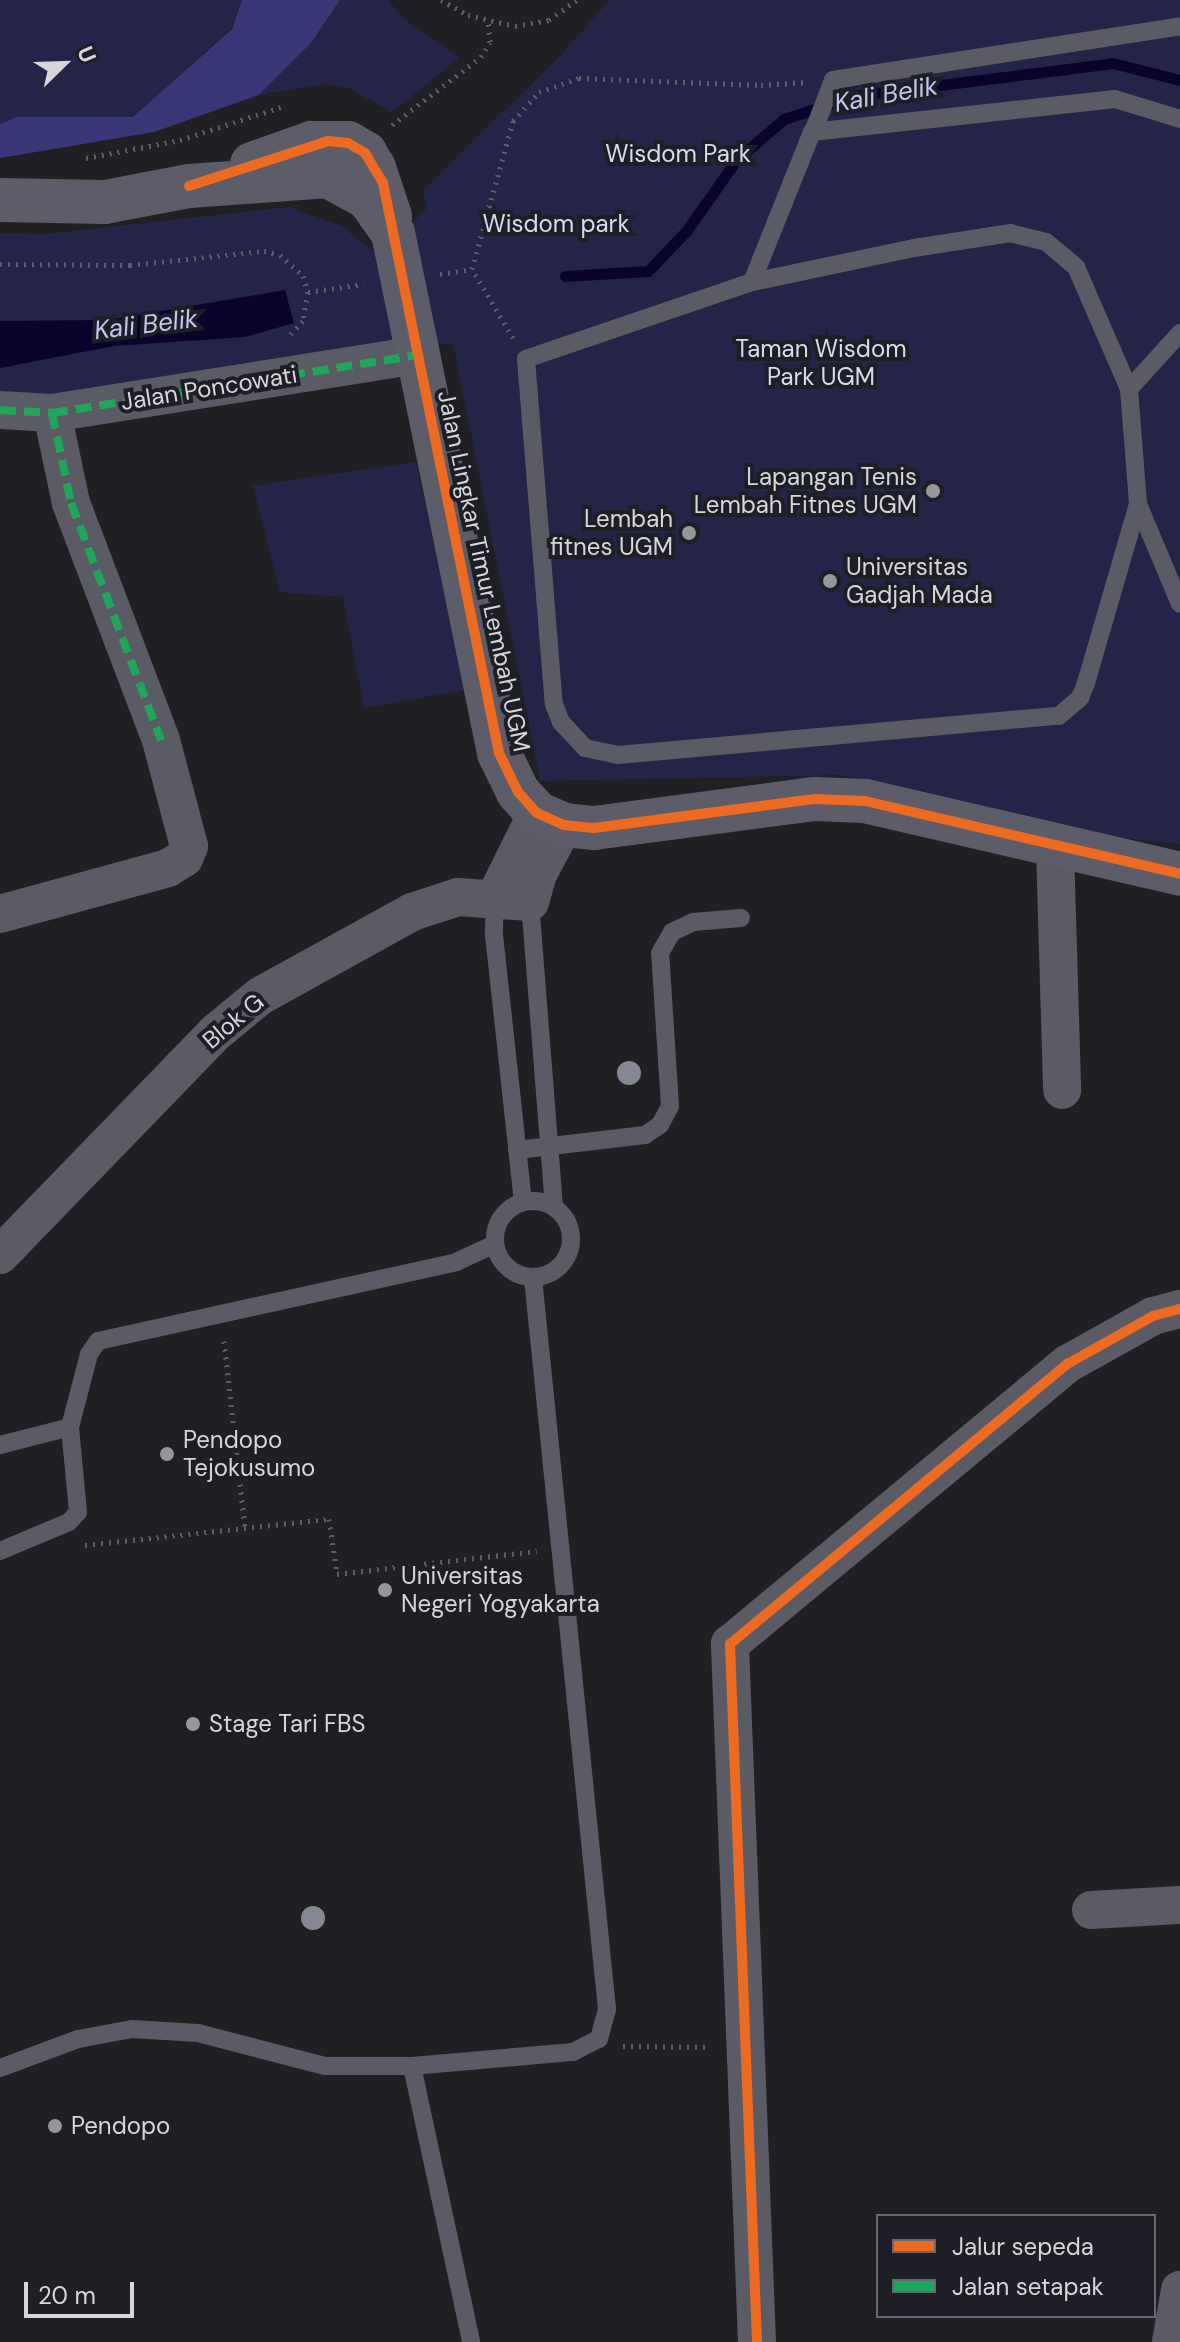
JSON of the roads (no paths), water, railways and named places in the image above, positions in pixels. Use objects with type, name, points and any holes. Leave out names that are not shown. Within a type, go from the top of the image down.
[{"type":"street","name":"Jalan Lingkar Timur Lembah UGM","points":[[0,200],[105,202],[189,186],[328,176],[368,198],[393,233],[499,753],[518,792],[550,819]]},
{"type":"street","name":"Jalan Poncowati","points":[[0,410],[52,413],[416,345]]},
{"type":"street","points":[[0,914],[168,868],[184,858],[189,846],[161,740],[71,503],[52,413]]},
{"type":"street","points":[[512,900],[550,819],[594,828],[815,799],[865,801],[1055,849],[1180,874]]},
{"type":"street","points":[[1055,849],[1062,1090]]},
{"type":"street","name":"Blok G","points":[[0,1255],[215,1033],[260,996],[412,912],[458,897],[512,900]]},
{"type":"street","points":[[757,2342],[730,1644],[1069,1363],[1153,1316],[1180,1309]]},
{"type":"street","points":[[1091,1910],[1180,1905]]},
{"type":"street","points":[[1171,2342],[1180,2290]]},
{"type":"lane","points":[[815,127],[832,82],[1180,26]]},
{"type":"lane","points":[[752,282],[812,132],[1115,99],[1180,119]]},
{"type":"lane","points":[[1138,504],[1086,683],[1080,698],[1059,716],[601,753],[572,738],[554,704],[526,359],[752,282],[914,248],[1027,235],[1046,242],[1076,267],[1129,389],[1138,504],[1180,604]]},
{"type":"lane","points":[[1129,389],[1180,333]]},
{"type":"lane","points":[[512,900],[554,1207],[570,1228],[568,1256],[547,1276],[533,1278],[508,1268],[495,1244],[501,1218],[523,1202],[554,1207]]},
{"type":"lane","points":[[512,900],[494,935],[523,1202]]},
{"type":"lane","points":[[517,1150],[645,1135],[660,1125],[670,1106],[660,953],[672,932],[693,922],[741,918]]},
{"type":"lane","points":[[0,1551],[69,1522],[79,1499],[70,1427],[89,1354],[98,1341],[456,1262],[495,1244]]},
{"type":"lane","points":[[0,2068],[78,2039],[132,2029],[198,2033],[325,2066],[412,2066],[573,2052],[599,2039],[607,2009],[533,1278]]},
{"type":"lane","points":[[0,1445],[70,1427]]},
{"type":"lane","points":[[412,2066],[471,2342]]},
{"type":"water","points":[[285,290],[294,323],[245,337],[114,346],[0,368],[0,321],[107,320]]},
{"type":"waterway","name":"Kali Belik","points":[[565,276],[648,271],[687,230],[737,159],[784,119],[853,96],[1113,63],[1180,80]]},
{"type":"place","name":"Lapangan Tenis Lembah Fitnes UGM","points":[[933,491]]},
{"type":"place","name":"Lembah fitnes UGM","points":[[689,533]]},
{"type":"place","name":"Universitas Gadjah Mada","points":[[830,581]]},
{"type":"place","name":"Pendopo Tejokusumo","points":[[167,1454]]},
{"type":"place","name":"Universitas Negeri Yogyakarta","points":[[385,1590]]},
{"type":"place","name":"Stage Tari FBS","points":[[193,1724]]},
{"type":"place","name":"Pendopo","points":[[55,2126]]},
{"type":"park label","name":"Wisdom Park","points":[[678,154]]},
{"type":"park label","name":"Wisdom park","points":[[556,224]]},
{"type":"park label","name":"Taman Wisdom Park UGM","points":[[821,363]]}]
